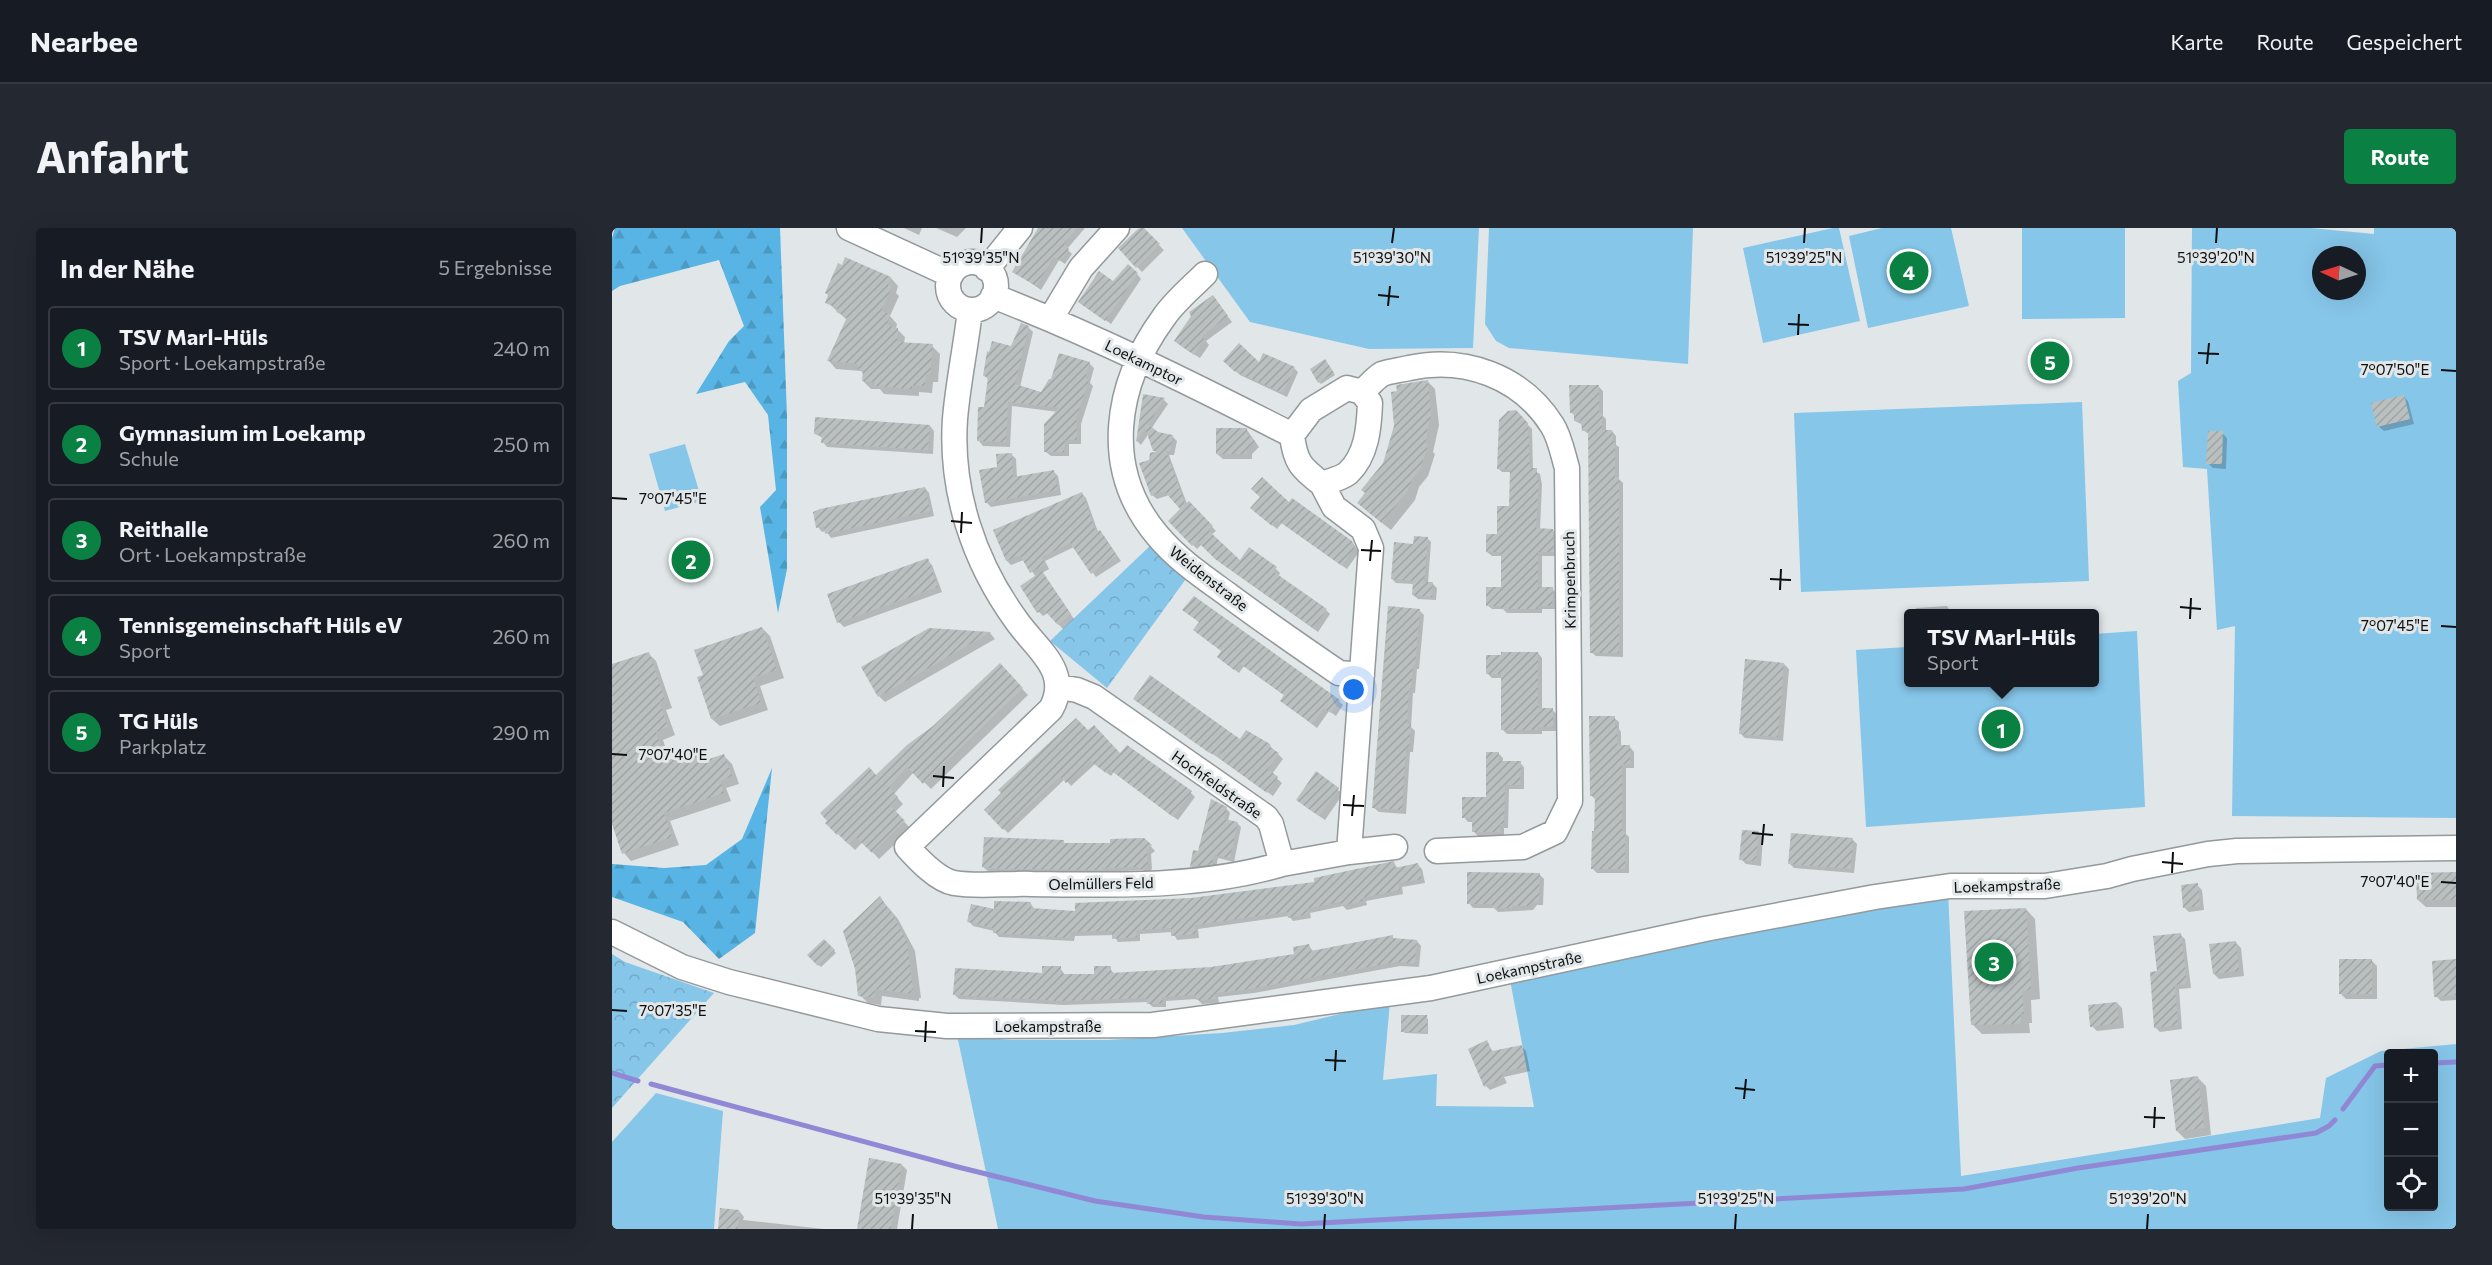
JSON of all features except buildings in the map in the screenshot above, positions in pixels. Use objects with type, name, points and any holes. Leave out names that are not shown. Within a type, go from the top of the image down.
[{"type":"street","points":[[849,228],[951,275]]},
{"type":"street","points":[[987,269],[1020,228]]},
{"type":"street","points":[[1051,318],[1081,268],[1117,228]]},
{"type":"street","points":[[972,263],[987,269],[993,277],[995,286],[993,296],[984,307],[970,310],[959,307],[951,298],[948,287],[951,275],[963,264],[972,263]]},
{"type":"street","name":"Weidenstraße","points":[[1205,274],[1166,314],[1151,335],[1128,388],[1120,424],[1122,465],[1136,504],[1156,535],[1180,560],[1339,672],[1362,675]]},
{"type":"street","name":"Loekamptor","points":[[993,296],[1051,318],[1140,358],[1292,435]]},
{"type":"street","points":[[970,310],[955,419],[957,472],[967,524],[983,567],[999,597],[1055,668],[1059,687]]},
{"type":"street","name":"Krimpenbruch","points":[[1362,392],[1383,374],[1426,364],[1455,364],[1484,370],[1507,380],[1531,400],[1553,426],[1568,468],[1570,801],[1555,832],[1523,847],[1437,851]]},
{"type":"street","points":[[1322,484],[1347,474],[1361,456],[1368,431],[1370,403],[1362,392],[1347,388],[1311,410],[1292,435],[1294,453],[1303,470],[1322,484],[1334,507],[1362,529],[1371,548],[1348,852]]},
{"type":"street","name":"Hochfeldstraße","points":[[1059,687],[1077,690],[1094,697],[1266,817],[1271,824],[1282,864]]},
{"type":"street","name":"Oelmüllers Feld","points":[[1059,687],[1052,709],[907,847],[924,866],[952,883],[1095,885],[1175,882],[1250,872],[1282,864]]},
{"type":"street","points":[[1282,864],[1348,852],[1395,847]]},
{"type":"street","name":"Loekampstraße","points":[[612,932],[682,967],[729,982],[878,1019],[947,1026],[1153,1025],[1431,988],[1705,929],[1875,897],[1950,886],[2045,886],[2107,876],[2208,854],[2237,851],[2456,848]]},
{"type":"green space","points":[[615,228],[780,228],[787,416],[787,569],[778,613],[760,507],[776,490],[768,415],[745,382],[696,394],[729,341],[744,326],[719,260],[620,286],[612,291],[612,238]]},
{"type":"green space","points":[[1182,228],[1479,228],[1473,348],[1369,349],[1250,322]]},
{"type":"green space","points":[[1489,228],[1693,228],[1688,364],[1509,348],[1496,341],[1485,324]]},
{"type":"green space","points":[[1839,228],[1860,321],[1763,343],[1743,248]]},
{"type":"green space","points":[[1882,228],[1951,228],[1969,306],[1868,328],[1849,236]]},
{"type":"green space","points":[[2022,228],[2125,228],[2125,318],[2022,319]]},
{"type":"green space","points":[[2192,228],[2311,228],[2374,234],[2374,228],[2456,228],[2456,818],[2232,816],[2235,626],[2217,630],[2207,469],[2183,467],[2178,381],[2191,373]]},
{"type":"green space","points":[[2082,402],[2089,581],[1801,592],[1794,413]]},
{"type":"green space","points":[[685,444],[702,501],[665,511],[649,454]]},
{"type":"green space","points":[[1151,545],[1188,576],[1107,688],[1050,641]]},
{"type":"green space","points":[[2137,631],[2145,807],[1866,827],[1856,650],[1904,647],[1904,687],[2099,687],[2099,634]]},
{"type":"green space","points":[[772,768],[755,933],[719,959],[683,922],[612,897],[612,864],[664,868],[706,865],[742,839]]},
{"type":"green space","points":[[1948,891],[1961,1176],[2320,1118],[2326,1078],[2384,1051],[2384,1211],[2438,1211],[2438,1049],[2402,1049],[2456,1044],[2456,1229],[998,1229],[957,1035],[1010,1040],[1108,1040],[1222,1033],[1294,1025],[1390,1002],[1383,1080],[1437,1074],[1436,1106],[1534,1107],[1510,980],[1876,909]]},
{"type":"green space","points":[[612,954],[625,962],[714,993],[612,1108]]},
{"type":"green space","points":[[656,1093],[723,1111],[714,1229],[612,1229],[612,1142]]},
{"type":"waterway","points":[[2438,1063],[2456,1062]]},
{"type":"waterway","points":[[2343,1109],[2375,1066],[2384,1065]]},
{"type":"waterway","points":[[612,1073],[638,1081]]},
{"type":"waterway","points":[[651,1084],[958,1167],[1095,1201],[1204,1217],[1301,1224],[1964,1189],[2078,1168],[2316,1133],[2335,1120]]},
{"type":"place","name":"Tennisgemeinschaft Hüls eV","points":[[1909,271]]},
{"type":"place","name":"TG Hüls","points":[[2050,361]]},
{"type":"place","name":"Gymnasium im Loekamp","points":[[691,560]]},
{"type":"place","name":"TSV Marl-Hüls","points":[[2001,729]]},
{"type":"place","name":"Reithalle","points":[[1994,962]]}]
